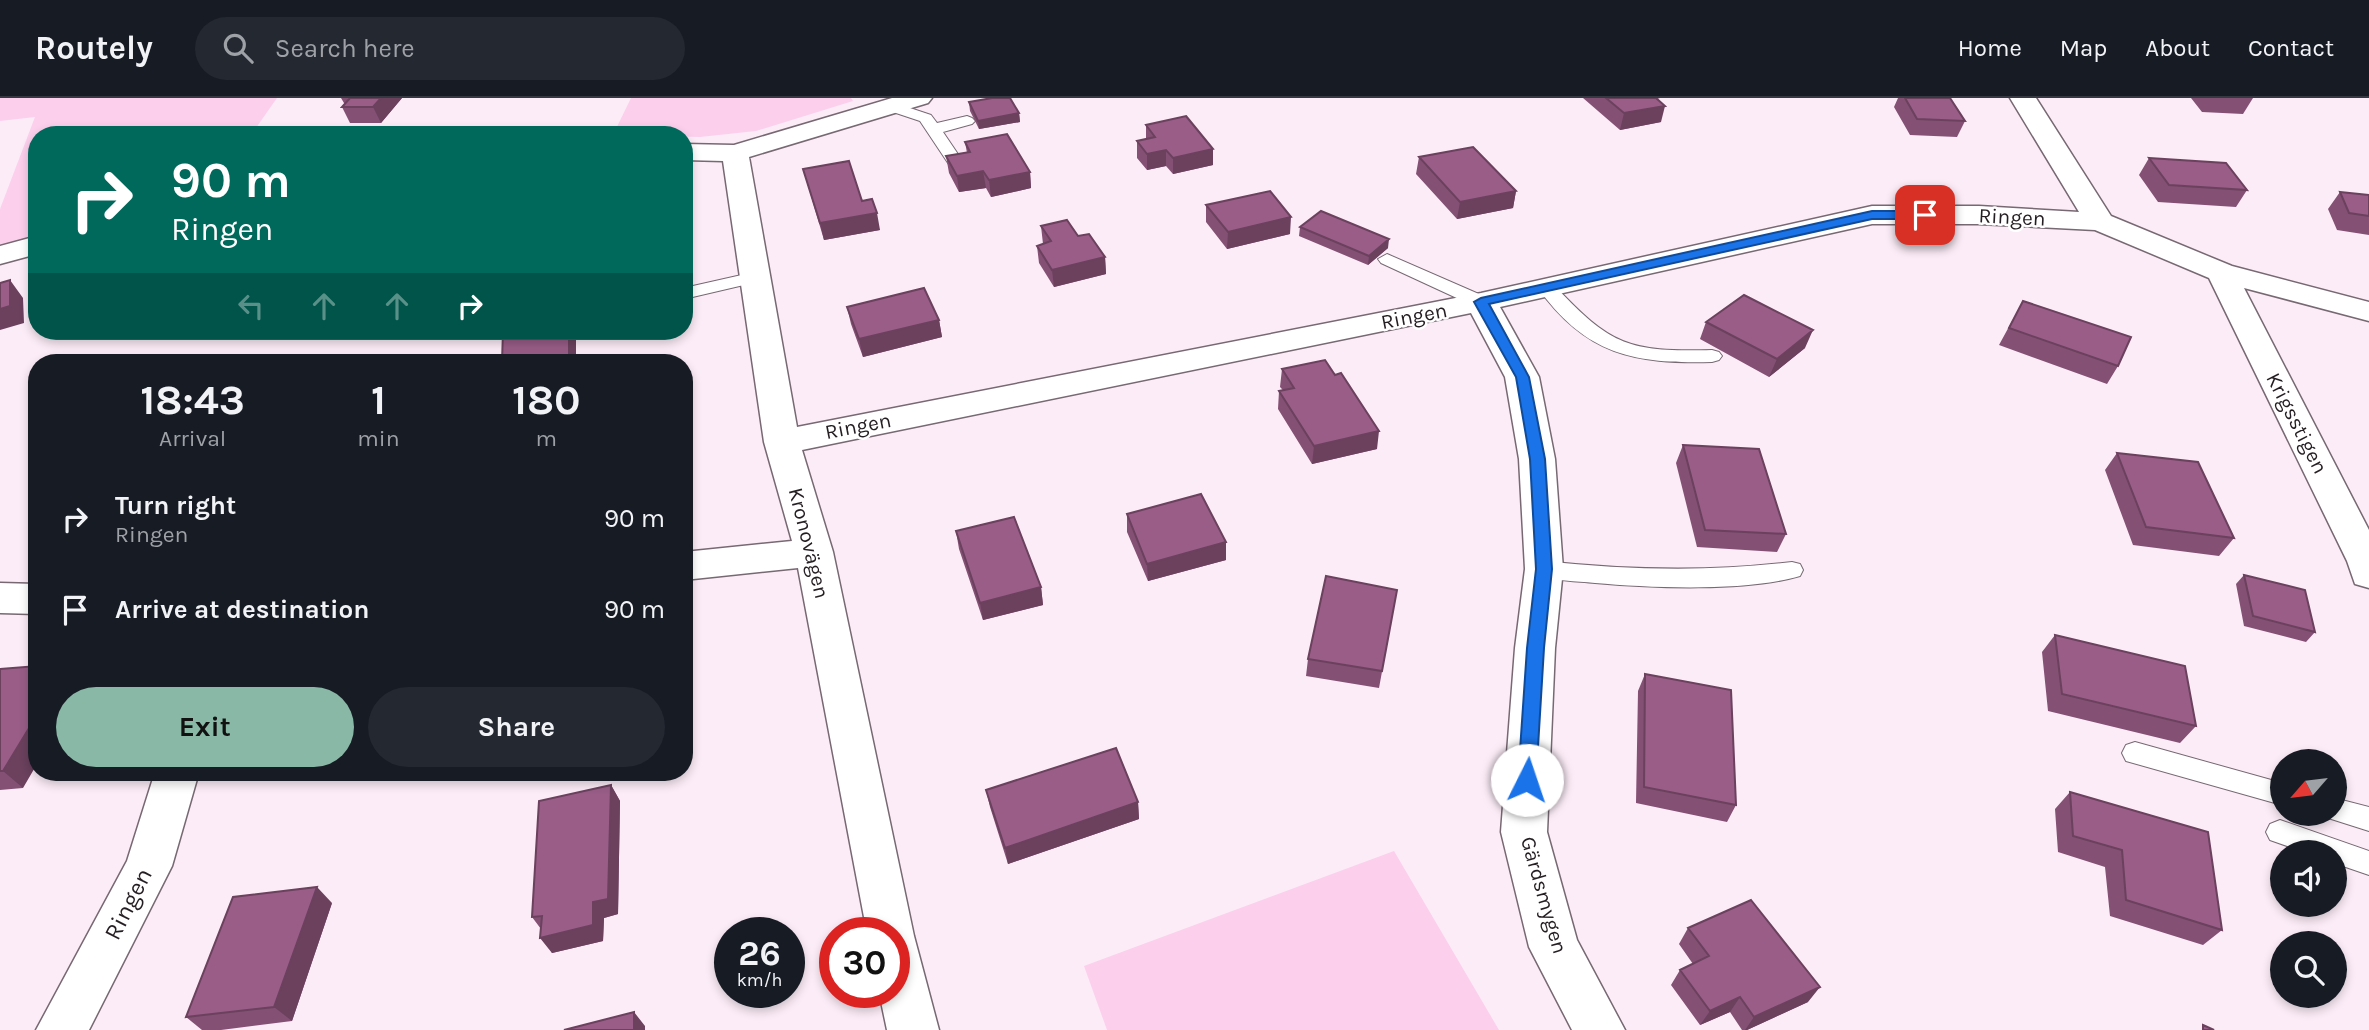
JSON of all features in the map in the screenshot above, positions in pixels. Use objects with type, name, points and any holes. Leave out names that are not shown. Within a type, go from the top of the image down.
[{"type":"street","points":[[693,152],[735,153],[919,98]]},
{"type":"street","points":[[2023,98],[2100,222]]},
{"type":"street","name":"Kronovägen","points":[[735,153],[782,442],[814,552],[888,917]]},
{"type":"street","name":"Ringen","points":[[782,442],[1481,302],[1872,215],[1979,215],[2100,222],[2221,272],[2369,312]]},
{"type":"street","points":[[0,255],[28,247]]},
{"type":"street","name":"Krigsstigen","points":[[2221,272],[2368,566]]},
{"type":"street","name":"Gärdsmygen","points":[[1481,302],[1522,377],[1537,459],[1544,569],[1535,648],[1524,832],[1555,947],[1599,1030]]},
{"type":"street","points":[[693,565],[814,552]]},
{"type":"street","points":[[0,598],[28,599]]},
{"type":"street","name":"Ringen","points":[[62,1030],[149,866],[174,781]]},
{"type":"street","points":[[908,1008],[913,1030]]},
{"type":"lane","points":[[889,106],[926,118],[958,166]]},
{"type":"lane","points":[[934,129],[967,121]]},
{"type":"lane","points":[[1387,259],[1481,302]]},
{"type":"lane","points":[[693,292],[754,277]]},
{"type":"lane","points":[[1547,288],[1596,337],[1625,351],[1658,358],[1712,356]]},
{"type":"lane","points":[[1544,569],[1585,575],[1746,577],[1792,570]]},
{"type":"lane","points":[[2135,753],[2270,791]]},
{"type":"lane","points":[[2347,813],[2369,819]]},
{"type":"lane","points":[[2280,832],[2369,863]]},
{"type":"shaded area","points":[[0,98],[277,98],[257,126],[32,126],[35,117],[0,121]]},
{"type":"shaded area","points":[[631,98],[851,98],[853,101],[756,131],[700,137],[693,137],[693,126],[617,126]]},
{"type":"shaded area","points":[[28,135],[28,238],[0,245],[0,209]]},
{"type":"shaded area","points":[[1394,851],[1499,1030],[1107,1030],[1084,966]]},
{"type":"building","points":[[350,98],[381,98],[373,107],[342,107]]},
{"type":"building","points":[[1010,98],[1019,113],[978,121],[969,102]]},
{"type":"building","points":[[1606,98],[1656,98],[1665,106],[1624,113]]},
{"type":"building","points":[[1905,98],[1950,98],[1965,121],[1917,119]]},
{"type":"building","points":[[1186,116],[1213,149],[1173,158],[1166,150],[1147,154],[1137,141],[1155,137],[1146,125]]},
{"type":"building","points":[[1007,134],[1030,172],[989,180],[983,171],[957,176],[946,156],[970,152],[965,142]]},
{"type":"building","points":[[1473,147],[1516,191],[1460,202],[1419,157]]},
{"type":"building","points":[[2149,158],[2226,163],[2247,190],[2169,185]]},
{"type":"building","points":[[849,161],[862,201],[872,199],[877,213],[820,223],[803,169]]},
{"type":"building","points":[[1270,191],[1291,217],[1228,232],[1206,205]]},
{"type":"building","points":[[2340,192],[2369,195],[2369,216],[2349,213]]},
{"type":"building","points":[[1321,211],[1389,239],[1369,256],[1300,227]]},
{"type":"building","points":[[1067,220],[1078,236],[1089,234],[1105,257],[1052,270],[1037,246],[1051,241],[1041,226]]},
{"type":"building","points":[[10,280],[10,306],[0,309],[0,283]]},
{"type":"building","points":[[924,288],[939,320],[859,339],[847,307]]},
{"type":"building","points":[[1744,295],[1813,330],[1777,359],[1706,322]]},
{"type":"building","points":[[2023,301],[2131,337],[2118,366],[2009,328]]},
{"type":"building","points":[[503,340],[569,340],[569,354],[502,354]]},
{"type":"building","points":[[1325,360],[1335,375],[1341,373],[1379,431],[1314,446],[1279,391],[1294,388],[1282,369]]},
{"type":"building","points":[[1683,445],[1759,449],[1786,534],[1705,530]]},
{"type":"building","points":[[2117,453],[2198,462],[2234,538],[2146,527]]},
{"type":"building","points":[[1201,494],[1226,542],[1147,564],[1127,514]]},
{"type":"building","points":[[1014,517],[1041,587],[980,603],[956,531]]},
{"type":"building","points":[[2244,575],[2305,590],[2315,632],[2253,616]]},
{"type":"building","points":[[1326,576],[1397,590],[1382,671],[1308,659]]},
{"type":"building","points":[[2055,635],[2185,666],[2196,726],[2062,694]]},
{"type":"building","points":[[28,667],[28,730],[3,771],[0,771],[0,669]]},
{"type":"building","points":[[1645,674],[1731,690],[1736,805],[1644,787]]},
{"type":"building","points":[[1116,748],[1138,802],[1005,848],[986,790]]},
{"type":"building","points":[[611,785],[608,899],[593,902],[593,925],[540,938],[542,916],[532,917],[539,801]]},
{"type":"building","points":[[2070,792],[2208,832],[2222,930],[2126,900],[2122,850],[2073,836]]},
{"type":"building","points":[[317,887],[274,1007],[186,1017],[233,897]]},
{"type":"building","points":[[1751,900],[1820,987],[1754,1017],[1740,997],[1710,1011],[1680,970],[1709,956],[1688,928]]},
{"type":"building","points":[[634,1012],[634,1030],[564,1030]]},
{"type":"route","points":[[1527,780],[1535,648],[1544,569],[1537,459],[1522,377],[1481,302],[1872,215],[1925,215]]}]
